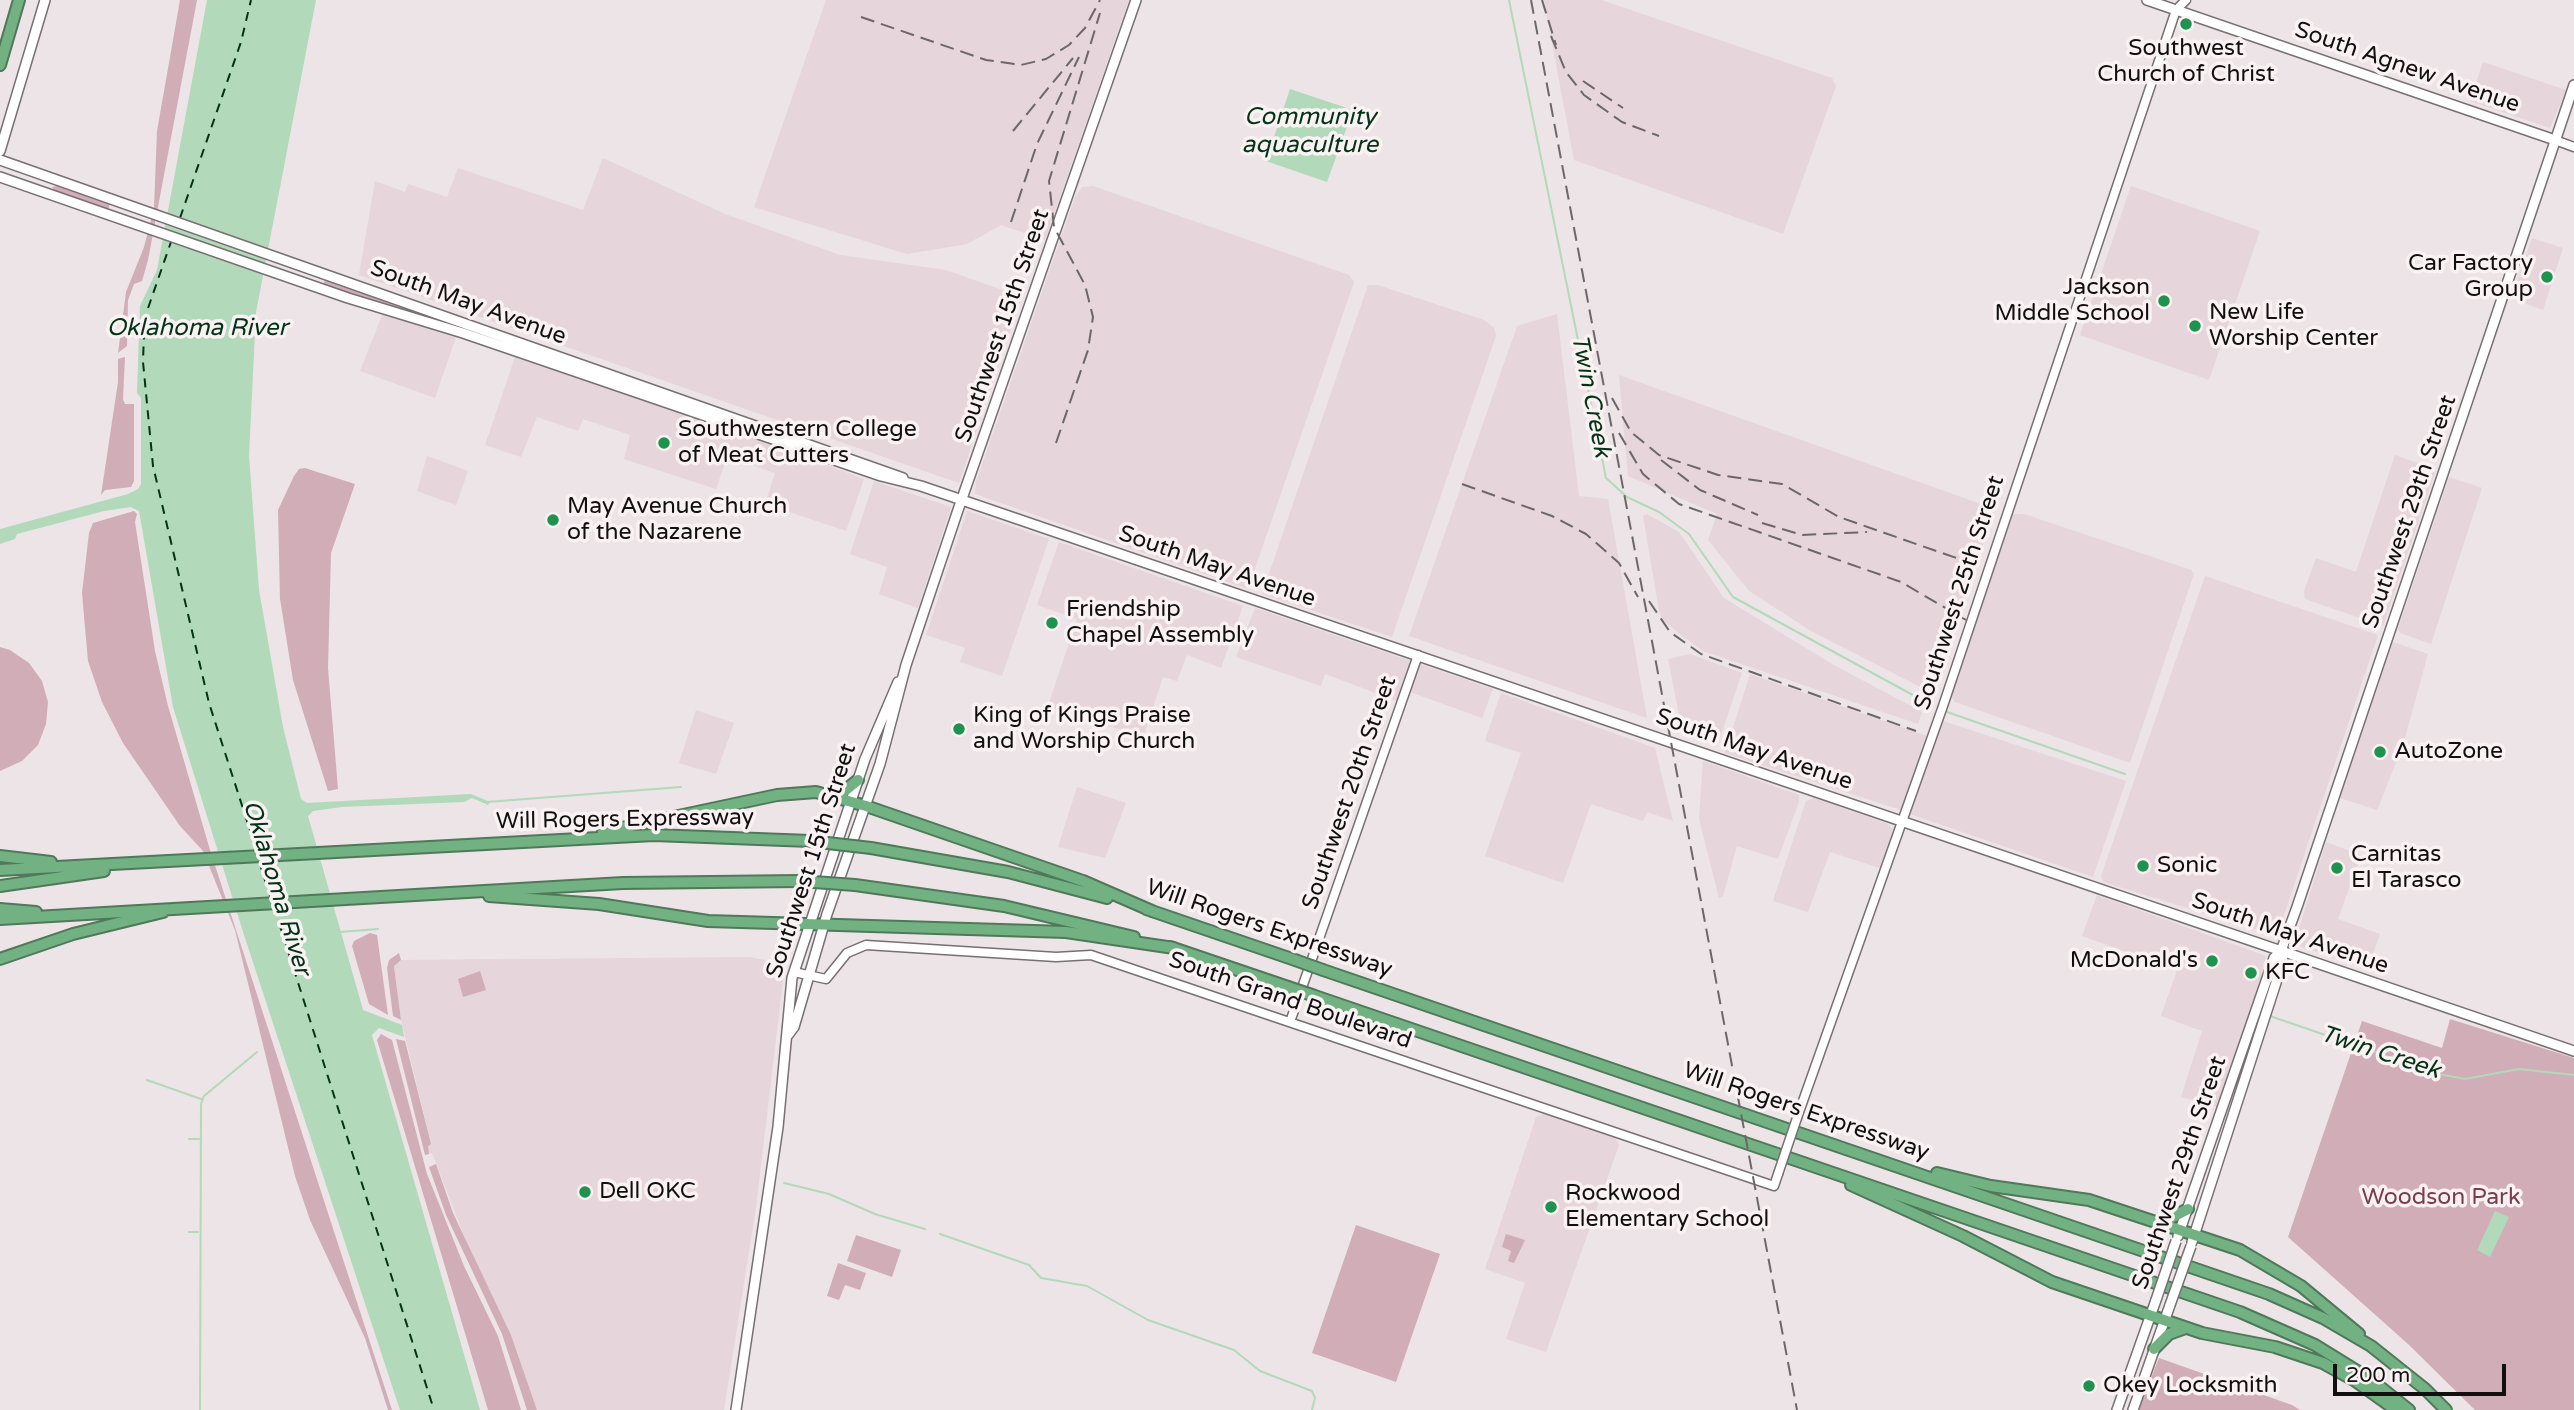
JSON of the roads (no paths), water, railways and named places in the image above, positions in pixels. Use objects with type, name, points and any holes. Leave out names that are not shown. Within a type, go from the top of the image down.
[{"type":"highway","points":[[0,65],[20,0]]},
{"type":"highway","points":[[576,839],[789,793],[842,793],[858,780]]},
{"type":"highway","points":[[830,795],[1083,881],[1152,911]]},
{"type":"highway","name":"Will Rogers Expressway","points":[[0,870],[576,839],[707,835],[810,841],[871,848],[1008,872],[1152,911],[2269,1294],[2323,1318],[2371,1346],[2425,1389],[2446,1410]]},
{"type":"highway","points":[[0,856],[89,866]]},
{"type":"highway","points":[[0,886],[152,863]]},
{"type":"highway","points":[[0,919],[688,880],[800,881],[855,886],[945,896],[1051,915],[1174,948],[2273,1324],[2347,1364],[2409,1410]]},
{"type":"highway","points":[[444,893],[598,904],[691,920],[1047,930],[1174,948]]},
{"type":"highway","points":[[0,958],[73,934],[182,907]]},
{"type":"highway","points":[[0,909],[56,914]]},
{"type":"highway","points":[[1861,1154],[1992,1186],[2089,1200],[2181,1228],[2240,1250],[2277,1270],[2343,1319],[2371,1346]]},
{"type":"highway","points":[[1824,1170],[1880,1201],[1963,1236],[2043,1278],[2186,1329],[2275,1348],[2315,1360],[2354,1380],[2396,1410]]},
{"type":"highway","points":[[2160,1222],[2175,1218],[2188,1209]]},
{"type":"highway","points":[[2154,1349],[2170,1333],[2186,1329]]},
{"type":"main road","points":[[0,151],[45,0]]},
{"type":"main road","name":"Southwest 15th Street","points":[[788,1035],[794,1027],[807,976],[880,764],[906,665],[1136,0]]},
{"type":"main road","name":"South Agnew Avenue","points":[[2147,0],[2175,5],[2555,140]]},
{"type":"main road","name":"Southwest 29th Street","points":[[2117,1410],[2274,958],[2281,951],[2574,85]]},
{"type":"main road","name":"South May Avenue","points":[[0,160],[321,271],[486,332],[885,469],[921,486]]},
{"type":"main road","name":"South May Avenue","points":[[0,177],[318,288],[463,333],[881,476],[963,500],[2574,1051]]},
{"type":"main road","name":"Southwest 15th Street","points":[[736,1410],[778,1127],[788,1035],[785,1026],[794,972],[865,759],[906,665]]},
{"type":"main road","points":[[865,759],[880,764]]},
{"type":"main road","name":"Southwest 29th Street","points":[[2133,1410],[2214,1181],[2255,1042],[2283,961],[2281,951]]},
{"type":"main road","points":[[2200,1176],[2214,1181]]},
{"type":"street","name":"Southwest 25th Street","points":[[1774,1186],[1903,821],[2175,5],[2186,0]]},
{"type":"street","name":"South Agnew Avenue","points":[[2555,140],[2574,147]]},
{"type":"street","name":"Southwest 20th Street","points":[[1290,1021],[1418,655]]},
{"type":"street","name":"South Grand Boulevard","points":[[807,976],[827,979],[848,953],[866,945],[1056,957],[1084,954],[1290,1021],[1774,1186]]},
{"type":"street","points":[[794,972],[807,976]]},
{"type":"water","name":"Oklahoma River","points":[[207,0],[316,0],[256,312],[249,456],[259,590],[283,727],[301,799],[307,803],[471,794],[490,802],[488,805],[472,798],[464,802],[342,807],[313,811],[308,816],[363,1010],[402,1025],[404,1037],[379,1028],[372,1035],[480,1410],[400,1410],[244,935],[173,707],[139,511],[131,507],[104,511],[17,534],[15,539],[0,544],[0,529],[128,494],[138,489],[141,484],[141,398],[137,393],[140,306],[157,270]]},
{"type":"water","name":"Community aquaculture","points":[[1290,89],[1353,110],[1327,182],[1266,161]]},
{"type":"water","points":[[2495,1211],[2509,1217],[2490,1257],[2477,1250]]},
{"type":"waterway","name":"Twin Creek","points":[[1509,0],[1606,478],[1627,497],[1659,512],[1689,534],[1733,597],[1933,706]]},
{"type":"waterway","name":"Twin Creek","points":[[1947,712],[2125,774]]},
{"type":"waterway","points":[[487,802],[681,787]]},
{"type":"waterway","points":[[340,932],[378,929]]},
{"type":"waterway","name":"Twin Creek","points":[[2270,1016],[2389,1057],[2417,1070],[2465,1079],[2519,1069],[2574,1075]]},
{"type":"waterway","points":[[200,1410],[201,1104],[204,1096],[257,1052]]},
{"type":"waterway","points":[[147,1080],[201,1099]]},
{"type":"waterway","points":[[189,1139],[199,1139]]},
{"type":"waterway","points":[[784,1183],[829,1194],[875,1214],[925,1229]]},
{"type":"waterway","points":[[189,1232],[198,1232]]},
{"type":"waterway","points":[[940,1234],[1029,1265],[1041,1278],[1087,1286],[1148,1320],[1234,1350],[1260,1371],[1312,1391],[1315,1398],[1312,1410]]},
{"type":"railway","points":[[861,17],[986,60],[1021,65],[1046,59],[1069,45],[1085,28],[1100,0]]},
{"type":"railway","points":[[1531,0],[1797,1410]]},
{"type":"railway","points":[[1542,0],[1556,45]]},
{"type":"railway","points":[[1056,443],[1088,350],[1093,317],[1085,285],[1054,227],[1049,181],[1100,13]]},
{"type":"railway","points":[[1551,36],[1566,72],[1584,95],[1622,122],[1659,136]]},
{"type":"railway","points":[[1011,222],[1037,144],[1079,57]]},
{"type":"railway","points":[[1013,131],[1073,58]]},
{"type":"railway","points":[[1583,81],[1623,108]]},
{"type":"railway","points":[[1612,398],[1631,432],[1659,455],[1718,475],[1782,484],[1839,517],[1962,560]]},
{"type":"railway","points":[[1619,433],[1643,474],[1679,504],[1901,582],[1966,620]]},
{"type":"railway","points":[[1661,460],[1700,490],[1758,515]]},
{"type":"railway","points":[[1462,484],[1552,516],[1586,534],[1619,563],[1638,597]]},
{"type":"railway","points":[[1762,523],[1802,535],[1867,532]]},
{"type":"railway","points":[[1649,601],[1670,632],[1701,654],[1916,731]]},
{"type":"place","name":"Southwest Church of Christ","points":[[2186,24]]},
{"type":"place","name":"Car Factory Group","points":[[2547,277]]},
{"type":"place","name":"Jackson Middle School","points":[[2164,301]]},
{"type":"place","name":"New Life Worship Center","points":[[2195,326]]},
{"type":"place","name":"Southwestern College of Meat Cutters","points":[[664,443]]},
{"type":"place","name":"May Avenue Church of the Nazarene","points":[[553,520]]},
{"type":"place","name":"Friendship Chapel Assembly","points":[[1052,623]]},
{"type":"place","name":"King of Kings Praise and Worship Church","points":[[959,729]]},
{"type":"place","name":"AutoZone","points":[[2380,752]]},
{"type":"place","name":"Sonic","points":[[2143,866]]},
{"type":"place","name":"Carnitas El Tarasco","points":[[2337,868]]},
{"type":"place","name":"McDonald's","points":[[2212,961]]},
{"type":"place","name":"KFC","points":[[2251,973]]},
{"type":"place","name":"Dell OKC","points":[[585,1192]]},
{"type":"place","name":"Rockwood Elementary School","points":[[1551,1207]]},
{"type":"place","name":"Okey Locksmith","points":[[2089,1386]]},
{"type":"park label","name":"Woodson Park","points":[[2441,1198]]}]
